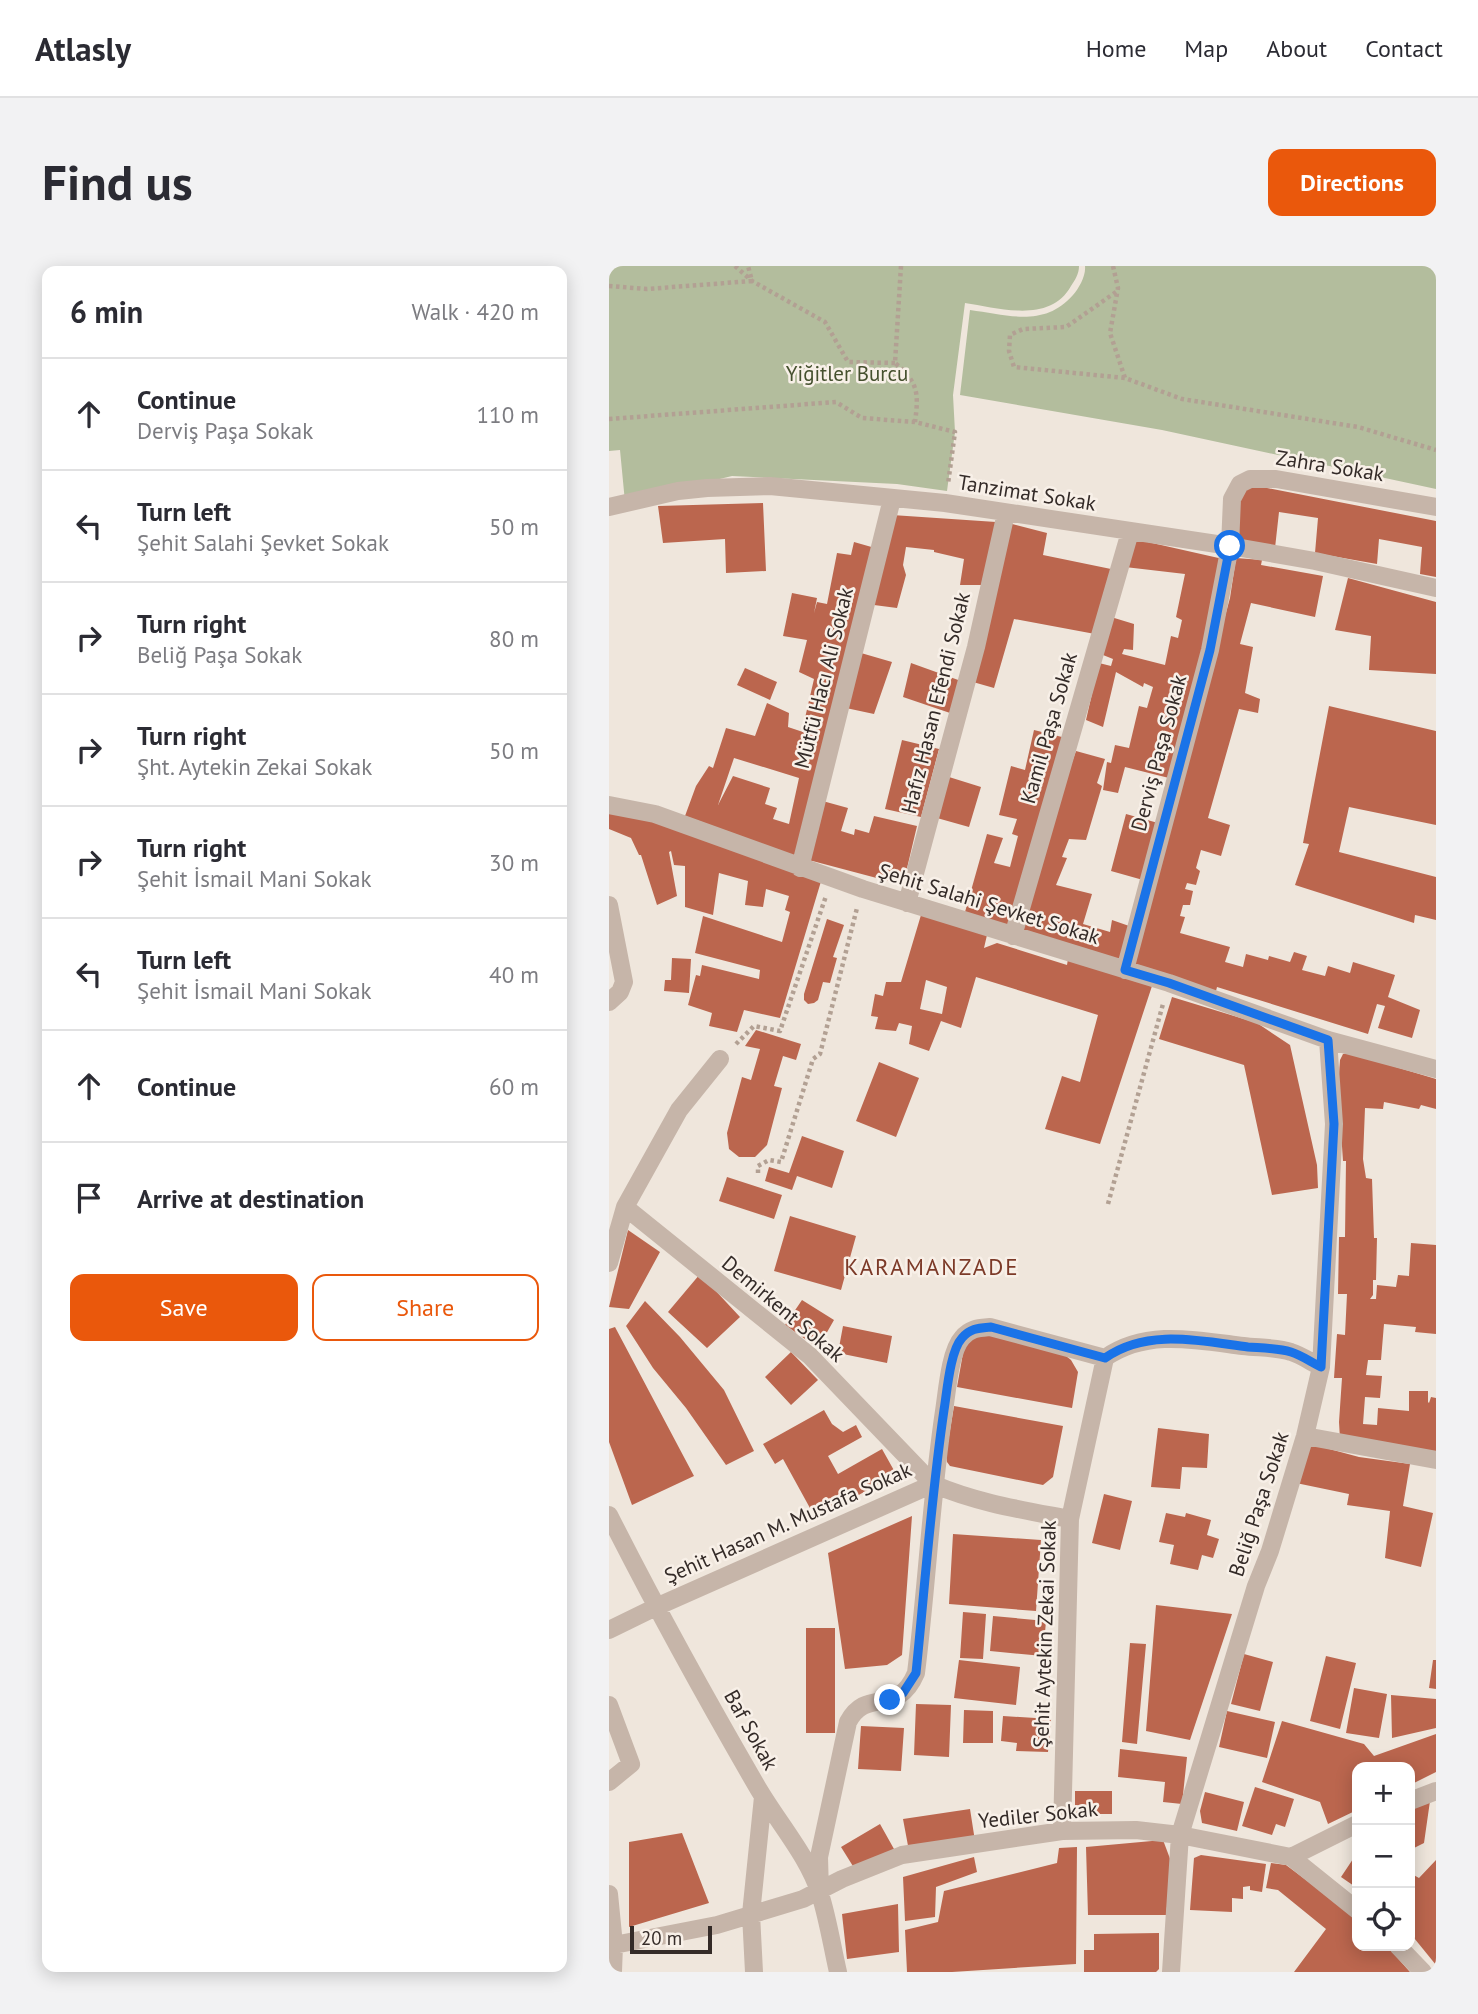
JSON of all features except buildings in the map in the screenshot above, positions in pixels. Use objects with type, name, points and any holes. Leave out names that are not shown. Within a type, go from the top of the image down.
[{"type":"street","name":"Zahra Sokak","points":[[1230,546],[1232,499],[1240,484],[1250,479],[1276,479],[1436,507]]},
{"type":"street","name":"Tanzimat Sokak","points":[[609,506],[678,491],[769,486],[945,503],[1230,546],[1315,561],[1436,588]]},
{"type":"street","name":"Mütfü Hacı Ali Sokak","points":[[800,868],[892,499]]},
{"type":"street","name":"Hafız Hasan Efendi Sokak","points":[[907,903],[976,647],[1006,513]]},
{"type":"street","name":"Kamil Paşa Sokak","points":[[1013,936],[1130,532]]},
{"type":"street","name":"Derviş Paşa Sokak","points":[[1125,970],[1210,650],[1230,546]]},
{"type":"street","name":"Şehit Salahi Şevket Sokak","points":[[609,805],[655,814],[800,868],[907,903],[1169,983],[1328,1040],[1436,1069]]},
{"type":"street","points":[[609,905],[624,982],[621,992],[609,1002]]},
{"type":"street","name":"Beliğ Paşa Sokak","points":[[1171,1972],[1180,1835],[1305,1436],[1321,1367],[1334,1124],[1328,1040]]},
{"type":"street","points":[[609,1263],[625,1207],[679,1110],[720,1059]]},
{"type":"street","name":"Demirkent Sokak","points":[[625,1207],[810,1356],[933,1484]]},
{"type":"street","points":[[820,1892],[819,1857],[848,1723],[853,1713],[862,1705],[897,1698],[908,1688],[916,1673],[933,1484],[954,1354],[961,1338],[974,1328],[991,1327],[1105,1358],[1125,1346],[1148,1341],[1185,1339],[1291,1352],[1321,1367]]},
{"type":"street","name":"Şehit Aytekin Zekai Sokak","points":[[1062,1830],[1070,1519],[1105,1358]]},
{"type":"street","points":[[1305,1436],[1436,1460]]},
{"type":"street","name":"Şehit Hasan M. Mustafa Sokak","points":[[609,1630],[933,1484],[1004,1507],[1070,1519]]},
{"type":"street","name":"Baf Sokak","points":[[609,1515],[656,1607],[762,1797],[798,1850],[820,1892],[838,1972]]},
{"type":"street","points":[[609,1705],[631,1764],[609,1782]]},
{"type":"street","points":[[1415,1799],[1436,1791]]},
{"type":"street","points":[[754,1972],[751,1914],[762,1797]]},
{"type":"street","points":[[1291,1857],[1355,1825]]},
{"type":"street","name":"Yediler Sokak","points":[[612,1944],[717,1925],[820,1892],[842,1879],[902,1855],[1062,1830],[1136,1830],[1180,1835],[1291,1857],[1352,1906]]},
{"type":"street","points":[[609,1894],[613,1972]]},
{"type":"street","points":[[1403,1951],[1423,1972]]},
{"type":"path","points":[[735,266],[752,281],[825,322],[848,362],[895,363],[909,375],[919,396],[915,422]]},
{"type":"path","points":[[748,266],[752,281]]},
{"type":"path","points":[[895,363],[901,266]]},
{"type":"path","points":[[1113,266],[1117,292],[1110,333],[1125,378]]},
{"type":"path","points":[[609,286],[647,289],[752,281]]},
{"type":"path","points":[[1117,292],[1066,327],[1023,329],[1010,335],[1009,351],[1014,367],[1125,378],[1182,399],[1358,427],[1436,450]]},
{"type":"path","points":[[609,419],[836,402],[862,418],[915,422],[955,432],[945,503]]},
{"type":"path","points":[[720,1059],[754,1026],[780,1031],[832,878]]},
{"type":"path","points":[[758,1173],[758,1166],[769,1160],[781,1162],[813,1059],[820,1055],[858,904]]},
{"type":"path","points":[[1108,1205],[1169,983]]},
{"type":"green space","name":"Yiğitler Burcu","points":[[609,266],[1079,266],[1071,286],[1062,298],[1050,305],[1023,311],[965,303],[953,395],[955,432],[947,491],[897,484],[732,476],[625,502],[620,450],[609,451]]},
{"type":"green space","points":[[1085,266],[1436,266],[1436,489],[1162,430],[960,395],[970,310],[1025,317],[1050,312],[1075,292],[1083,278]]},
{"type":"district","name":"KARAMANZADE","points":[[932,1267]]},
{"type":"route","points":[[890,1700],[897,1698],[908,1688],[916,1673],[933,1484],[947,1388],[954,1354],[961,1338],[974,1328],[991,1327],[1105,1358],[1125,1346],[1156,1339],[1185,1339],[1291,1352],[1321,1367],[1334,1124],[1328,1040],[1125,970],[1210,650],[1230,546]]}]
